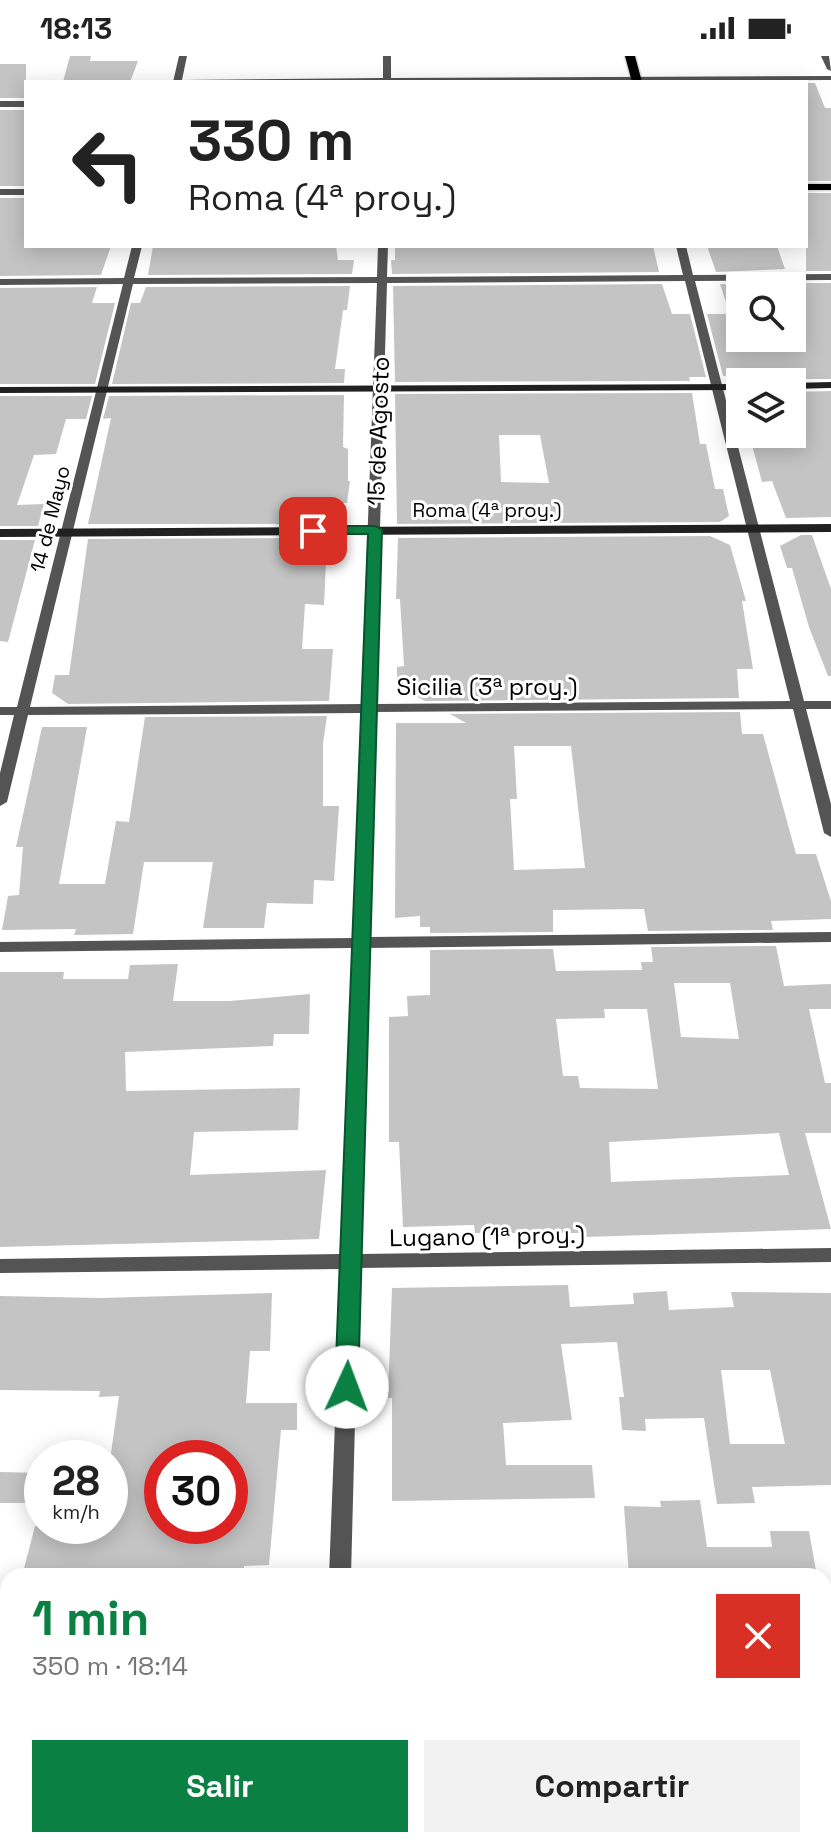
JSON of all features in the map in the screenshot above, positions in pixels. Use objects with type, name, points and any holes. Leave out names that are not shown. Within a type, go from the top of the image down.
[{"type":"main road","points":[[630,56],[637,80]]},
{"type":"main road","points":[[808,187],[831,187]]},
{"type":"main road","points":[[806,386],[831,385]]},
{"type":"main road","points":[[0,390],[726,387]]},
{"type":"main road","name":"Roma (4ª proy.)","points":[[0,533],[831,528]]},
{"type":"street","points":[[177,80],[183,56]]},
{"type":"street","points":[[387,56],[387,80]]},
{"type":"street","points":[[825,56],[831,69]]},
{"type":"street","points":[[702,80],[831,78]]},
{"type":"street","points":[[0,104],[24,104]]},
{"type":"street","points":[[0,192],[24,192]]},
{"type":"street","name":"14 de Mayo","points":[[0,802],[136,248]]},
{"type":"street","name":"15 de Agosto","points":[[340,1568],[383,248]]},
{"type":"street","points":[[682,248],[831,833]]},
{"type":"street","points":[[0,282],[831,277]]},
{"type":"street","name":"Sicilia (3ª proy.)","points":[[0,711],[831,705]]},
{"type":"street","points":[[0,947],[831,937]]},
{"type":"street","name":"Lugano (1ª proy.)","points":[[0,1266],[831,1255]]},
{"type":"building","points":[[70,56],[91,56],[90,61],[138,61],[131,80],[64,80]]},
{"type":"building","points":[[0,64],[26,64],[24,98],[0,98]]},
{"type":"building","points":[[808,83],[815,83],[825,108],[831,108],[831,181],[808,181]]},
{"type":"building","points":[[0,110],[24,110],[24,186],[0,186]]},
{"type":"building","points":[[808,193],[831,193],[831,271],[806,271]]},
{"type":"building","points":[[0,198],[24,198],[24,248],[110,248],[101,275],[0,276]]},
{"type":"building","points":[[153,248],[336,248],[338,260],[354,260],[352,274],[148,275]]},
{"type":"building","points":[[395,248],[653,248],[659,272],[392,274],[391,260],[395,260]]},
{"type":"building","points":[[708,248],[778,248],[785,269],[716,272]]},
{"type":"building","points":[[806,283],[831,283],[831,379],[806,379],[806,368],[726,368],[726,376],[723,376],[707,314],[726,314],[726,352],[806,352]]},
{"type":"building","points":[[662,284],[672,314],[690,314],[706,377],[689,377],[690,381],[395,382],[393,286]]},
{"type":"building","points":[[720,284],[726,284],[726,302]]},
{"type":"building","points":[[350,286],[347,310],[343,310],[335,369],[345,369],[344,383],[112,384],[131,303],[140,303],[146,287]]},
{"type":"building","points":[[97,287],[92,303],[115,303],[95,384],[0,384],[0,288]]},
{"type":"building","points":[[831,391],[831,517],[786,518],[772,481],[762,482],[753,448],[806,448],[806,392]]},
{"type":"building","points":[[692,393],[700,444],[706,444],[715,489],[723,489],[729,516],[720,522],[397,524],[395,394]],"holes":[[[499,435],[540,435],[549,483],[501,482]]]},
{"type":"building","points":[[344,395],[343,447],[348,449],[350,481],[347,503],[341,503],[340,524],[88,524],[111,418],[103,419],[109,396]]},
{"type":"building","points":[[0,396],[92,396],[86,419],[66,419],[56,454],[34,455],[17,505],[44,504],[38,526],[0,526]]},
{"type":"building","points":[[801,535],[812,535],[831,589],[831,676],[828,676],[809,627],[792,568],[787,568],[780,546]]},
{"type":"building","points":[[710,536],[730,545],[746,601],[742,601],[753,669],[737,669],[739,698],[425,701],[397,686],[397,667],[404,666],[400,599],[396,599],[398,538]]},
{"type":"building","points":[[339,538],[338,562],[326,562],[324,605],[305,604],[302,649],[333,649],[329,701],[68,704],[52,693],[55,675],[69,675],[88,539]]},
{"type":"building","points":[[0,540],[35,540],[8,642],[0,641]]},
{"type":"building","points":[[740,712],[742,734],[763,734],[796,854],[816,854],[831,901],[831,919],[771,921],[773,930],[648,931],[644,909],[553,910],[553,932],[430,933],[430,927],[420,927],[420,916],[395,918],[396,723],[466,723],[450,714]],"holes":[[[514,746],[571,746],[585,868],[514,870],[510,799],[517,799]]]},
{"type":"building","points":[[327,716],[323,744],[323,806],[339,806],[334,881],[314,880],[313,904],[267,903],[264,928],[203,928],[213,862],[144,862],[133,934],[74,935],[76,929],[2,930],[8,896],[19,895],[23,847],[16,847],[42,727],[87,727],[59,884],[105,884],[116,821],[129,822],[145,717]]},
{"type":"building","points":[[776,946],[784,986],[831,984],[831,1009],[809,1009],[825,1083],[831,1083],[831,1133],[805,1133],[831,1229],[585,1237],[584,1233],[475,1233],[474,1225],[403,1227],[399,1142],[389,1142],[389,1017],[408,1016],[407,996],[430,995],[430,950],[553,949],[556,971],[642,970],[641,962],[653,962],[651,947]],"holes":[[[674,983],[730,983],[739,1039],[681,1037]],[[604,1009],[647,1009],[658,1089],[580,1088],[578,1076],[563,1076],[556,1019],[605,1018]],[[779,1133],[789,1175],[611,1182],[609,1142]]]},
{"type":"building","points":[[178,964],[173,1001],[230,1001],[310,994],[309,1034],[274,1034],[273,1046],[125,1052],[126,1091],[300,1088],[298,1130],[194,1132],[190,1175],[326,1170],[319,1239],[0,1247],[0,972],[64,972],[63,979],[128,979],[130,965]]},
{"type":"building","points":[[568,1285],[570,1307],[634,1304],[633,1293],[667,1291],[669,1310],[734,1307],[731,1292],[831,1293],[831,1485],[752,1487],[755,1503],[717,1504],[704,1418],[645,1419],[646,1431],[622,1430],[619,1397],[624,1397],[617,1342],[561,1344],[572,1420],[503,1423],[506,1465],[592,1465],[595,1498],[392,1501],[392,1398],[388,1398],[392,1288]],"holes":[[[721,1370],[770,1370],[785,1444],[730,1444]]]},
{"type":"building","points":[[272,1293],[270,1351],[250,1351],[246,1403],[297,1403],[297,1430],[281,1430],[269,1565],[244,1568],[24,1568],[30,1544],[128,1544],[128,1440],[113,1440],[119,1396],[99,1397],[100,1391],[0,1390],[0,1296],[101,1298]]},
{"type":"building","points":[[0,1472],[24,1473],[24,1503],[0,1503]]},
{"type":"building","points":[[700,1500],[707,1547],[772,1547],[770,1531],[809,1531],[816,1568],[628,1568],[624,1506],[661,1507],[660,1501]]},
{"type":"route","points":[[313,531],[375,530],[347,1387]]}]
